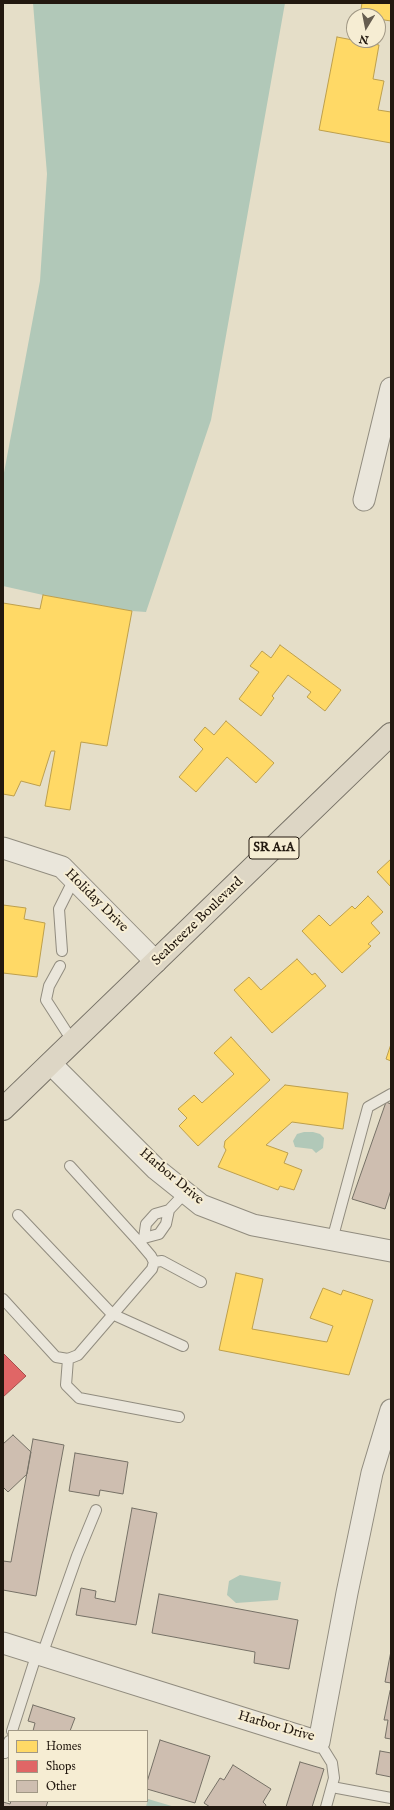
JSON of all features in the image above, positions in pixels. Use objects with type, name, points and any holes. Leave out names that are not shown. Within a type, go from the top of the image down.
[{"type":"main road","name":"Seabreeze Boulevard","points":[[3,1109],[391,734]]},
{"type":"street","points":[[364,500],[391,388]]},
{"type":"street","name":"Holiday Drive","points":[[3,848],[62,867],[156,962]]},
{"type":"street","name":"Harbor Drive","points":[[51,1064],[156,1169],[201,1205],[253,1225],[391,1251]]},
{"type":"street","name":"Harbor Drive","points":[[3,1643],[319,1742],[347,1593],[372,1473],[391,1410]]},
{"type":"lane","points":[[62,951],[59,909],[74,879]]},
{"type":"lane","points":[[60,966],[49,986],[46,1000],[73,1042]]},
{"type":"lane","points":[[332,1240],[368,1107],[391,1094]]},
{"type":"lane","points":[[3,1299],[49,1351],[56,1356],[68,1359],[78,1355],[152,1269],[154,1262],[142,1240],[70,1166]]},
{"type":"lane","points":[[142,1240],[146,1224],[155,1214],[169,1210],[186,1192]]},
{"type":"lane","points":[[142,1240],[159,1234],[166,1224],[169,1210]]},
{"type":"lane","points":[[18,1215],[112,1314],[182,1346]]},
{"type":"lane","points":[[154,1262],[162,1261],[202,1282]]},
{"type":"lane","points":[[68,1359],[66,1385],[79,1398],[179,1417]]},
{"type":"lane","points":[[12,1730],[77,1556],[96,1510]]},
{"type":"lane","points":[[319,1742],[332,1763],[334,1778],[326,1807]]},
{"type":"lane","points":[[5,1753],[8,1744]]},
{"type":"lane","points":[[332,1787],[391,1798]]},
{"type":"shaded area","points":[[33,3],[285,3],[211,420],[146,612],[132,611],[43,595],[3,586],[3,478],[40,281],[47,174]]},
{"type":"shaded area","points":[[304,1132],[320,1134],[324,1138],[323,1148],[316,1153],[312,1149],[295,1147],[293,1141],[297,1134]]},
{"type":"shaded area","points":[[240,1575],[281,1582],[278,1600],[236,1603],[227,1595],[229,1581]]},
{"type":"shaded area","points":[[148,1799],[175,1807],[146,1807]]},
{"type":"building: Homes","points":[[362,3],[391,3],[391,21],[386,20],[386,8],[361,8]]},
{"type":"building: Homes","points":[[337,37],[346,39],[346,48],[378,48],[373,79],[384,81],[378,110],[391,112],[391,143],[319,130]]},
{"type":"building: Homes","points":[[43,595],[132,611],[107,746],[81,742],[70,810],[45,806],[55,751],[51,751],[40,786],[21,781],[14,796],[3,794],[3,603],[40,609]]},
{"type":"building: Homes","points":[[280,645],[341,690],[325,711],[307,697],[311,692],[288,675],[272,696],[274,698],[261,716],[239,699],[259,672],[250,666],[262,651],[271,658]]},
{"type":"building: Homes","points":[[226,721],[274,763],[256,783],[227,757],[196,792],[179,777],[203,749],[194,740],[205,727],[214,735]]},
{"type":"building: Homes","points":[[391,859],[391,887],[377,872]]},
{"type":"building: Homes","points":[[368,896],[383,912],[371,923],[380,933],[368,944],[371,946],[342,973],[302,931],[319,915],[330,926],[352,906],[355,909]]},
{"type":"building: Homes","points":[[3,905],[26,908],[24,919],[45,923],[37,977],[3,973]]},
{"type":"building: Homes","points":[[297,959],[312,975],[315,973],[326,986],[272,1033],[234,990],[249,977],[261,990]]},
{"type":"building: Homes","points":[[231,1037],[270,1080],[198,1146],[179,1126],[187,1118],[178,1109],[194,1095],[202,1103],[234,1074],[214,1053]]},
{"type":"building: Homes","points":[[391,1044],[391,1061],[386,1059]]},
{"type":"building: Homes","points":[[285,1085],[348,1093],[343,1129],[292,1122],[266,1145],[288,1153],[284,1163],[302,1170],[294,1190],[280,1186],[278,1190],[218,1167],[226,1150],[224,1147],[225,1141]]},
{"type":"building: Homes","points":[[236,1273],[263,1279],[252,1329],[327,1342],[333,1326],[310,1318],[323,1288],[341,1295],[343,1290],[373,1300],[349,1375],[219,1350]]},
{"type":"building: Shops","points":[[3,1353],[26,1376],[3,1397]]},
{"type":"building: Other","points":[[386,1102],[391,1104],[391,1190],[385,1209],[352,1199]]},
{"type":"building: Other","points":[[13,1435],[31,1452],[27,1474],[8,1492],[3,1487],[3,1444]]},
{"type":"building: Other","points":[[33,1439],[64,1445],[36,1596],[3,1590],[3,1561],[11,1562]]},
{"type":"building: Other","points":[[75,1453],[128,1462],[123,1494],[100,1490],[99,1496],[69,1491]]},
{"type":"building: Other","points":[[132,1508],[157,1513],[136,1625],[76,1615],[81,1588],[96,1591],[95,1598],[115,1602]]},
{"type":"building: Other","points":[[159,1594],[298,1620],[289,1669],[254,1663],[255,1652],[152,1633]]},
{"type":"building: Other","points":[[391,1651],[391,1683],[385,1682]]},
{"type":"building: Other","points":[[390,1691],[391,1739],[385,1738],[388,1720],[384,1720]]},
{"type":"building: Other","points":[[33,1705],[75,1718],[70,1730],[33,1730],[35,1723],[28,1721]]},
{"type":"building: Other","points":[[160,1740],[210,1756],[195,1803],[148,1789],[148,1779]]},
{"type":"building: Other","points":[[380,1751],[391,1753],[391,1777],[376,1774]]},
{"type":"building: Other","points":[[300,1762],[324,1769],[312,1807],[286,1807]]},
{"type":"building: Other","points":[[233,1765],[271,1789],[263,1802],[266,1805],[265,1807],[210,1807],[204,1803],[220,1778],[224,1780]]},
{"type":"building: Other","points":[[3,1802],[10,1804],[11,1802],[48,1802],[46,1807],[3,1807]]}]
